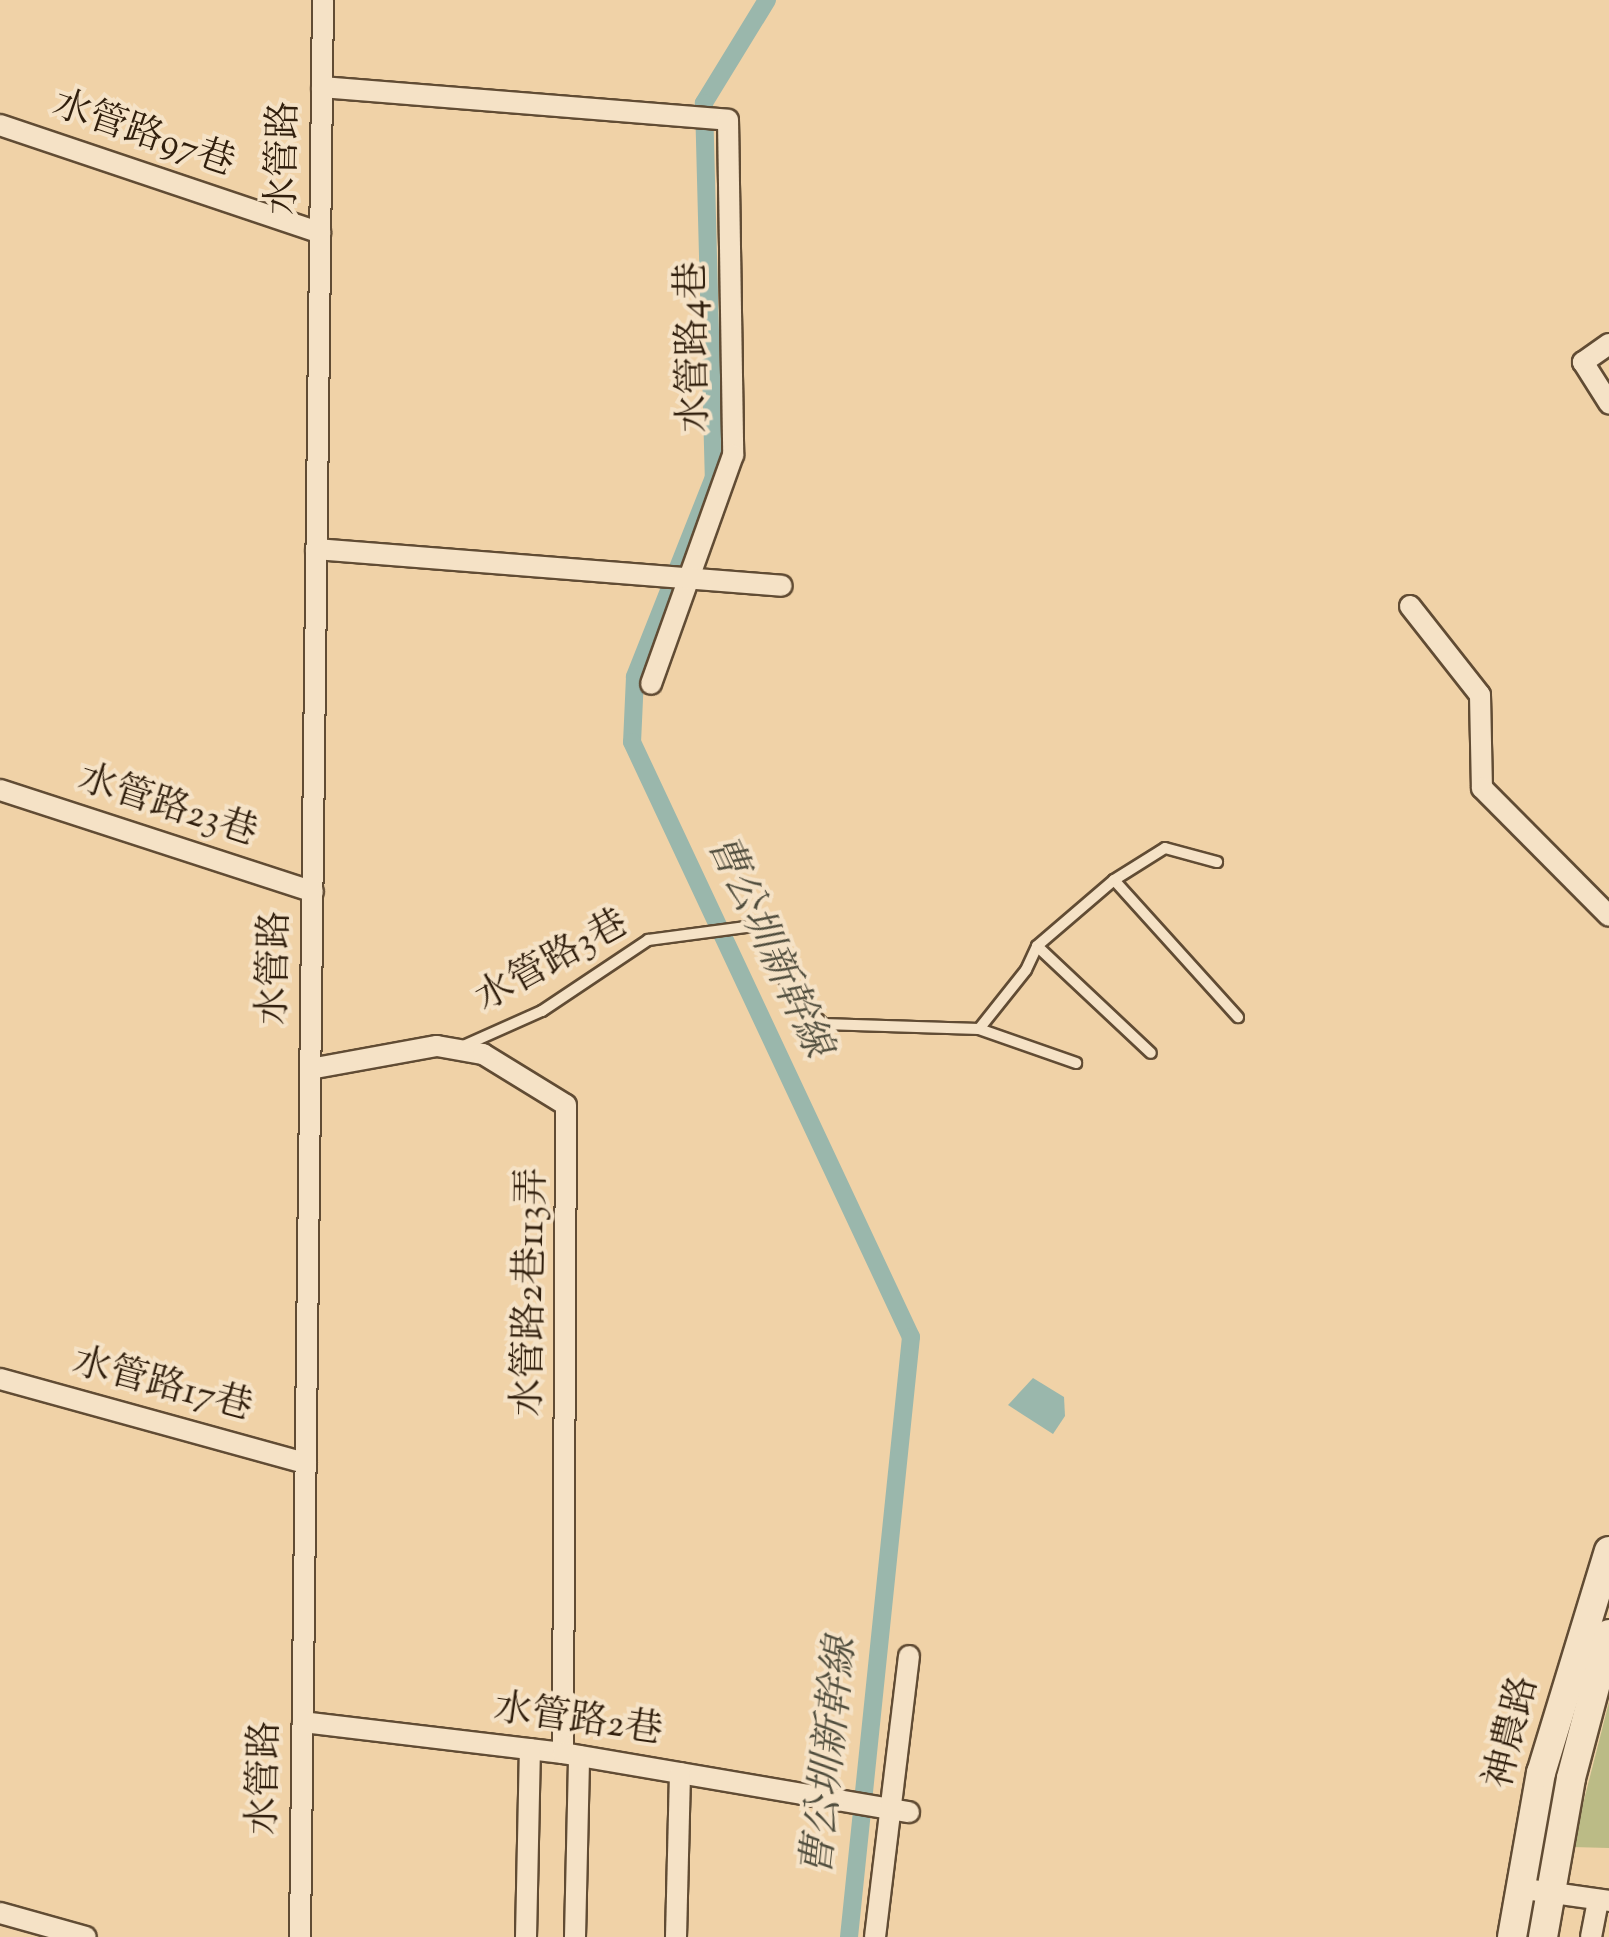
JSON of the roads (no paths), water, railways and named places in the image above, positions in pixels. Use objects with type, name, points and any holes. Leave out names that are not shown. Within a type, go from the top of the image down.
[{"type":"street","name":"水管路","points":[[300,1937],[323,0]]},
{"type":"street","name":"水管路4巷","points":[[322,87],[724,118],[730,125],[733,455],[651,684]]},
{"type":"street","name":"水管路97巷","points":[[0,126],[320,233]]},
{"type":"street","points":[[1609,344],[1583,362],[1609,403]]},
{"type":"street","points":[[316,549],[782,586]]},
{"type":"street","points":[[1410,606],[1480,695],[1482,788],[1609,916]]},
{"type":"street","name":"水管路23巷","points":[[0,790],[312,892]]},
{"type":"street","name":"水管路2巷113弄","points":[[310,1068],[437,1046],[482,1054],[555,1096],[570,1122],[575,1937]]},
{"type":"street","name":"水管路17巷","points":[[0,1379],[306,1463]]},
{"type":"street","name":"神農路","points":[[1512,1937],[1518,1888],[1563,1690],[1609,1551]]},
{"type":"street","name":"神農路","points":[[1543,1937],[1570,1778],[1609,1634]]},
{"type":"street","points":[[875,1937],[895,1810],[909,1656]]},
{"type":"street","name":"水管路2巷","points":[[303,1722],[571,1754],[895,1810]]},
{"type":"street","points":[[526,1937],[530,1749]]},
{"type":"street","points":[[676,1937],[680,1773]]},
{"type":"street","points":[[1518,1888],[1549,1896],[1604,1900],[1590,1937]]},
{"type":"street","points":[[0,1913],[86,1937]]},
{"type":"lane","points":[[1076,1063],[979,1029],[1026,970],[1037,946],[1114,880],[1165,848],[1217,862]]},
{"type":"lane","points":[[1114,880],[1238,1016]]},
{"type":"lane","name":"水管路3巷","points":[[456,1049],[542,1011],[648,940],[758,925],[788,990],[824,1024],[979,1029]]},
{"type":"lane","points":[[1037,946],[1151,1053]]},
{"type":"waterway","name":"曹公圳新幹線","points":[[767,0],[704,103],[714,477],[635,677],[632,742],[911,1337],[849,1937]]}]
